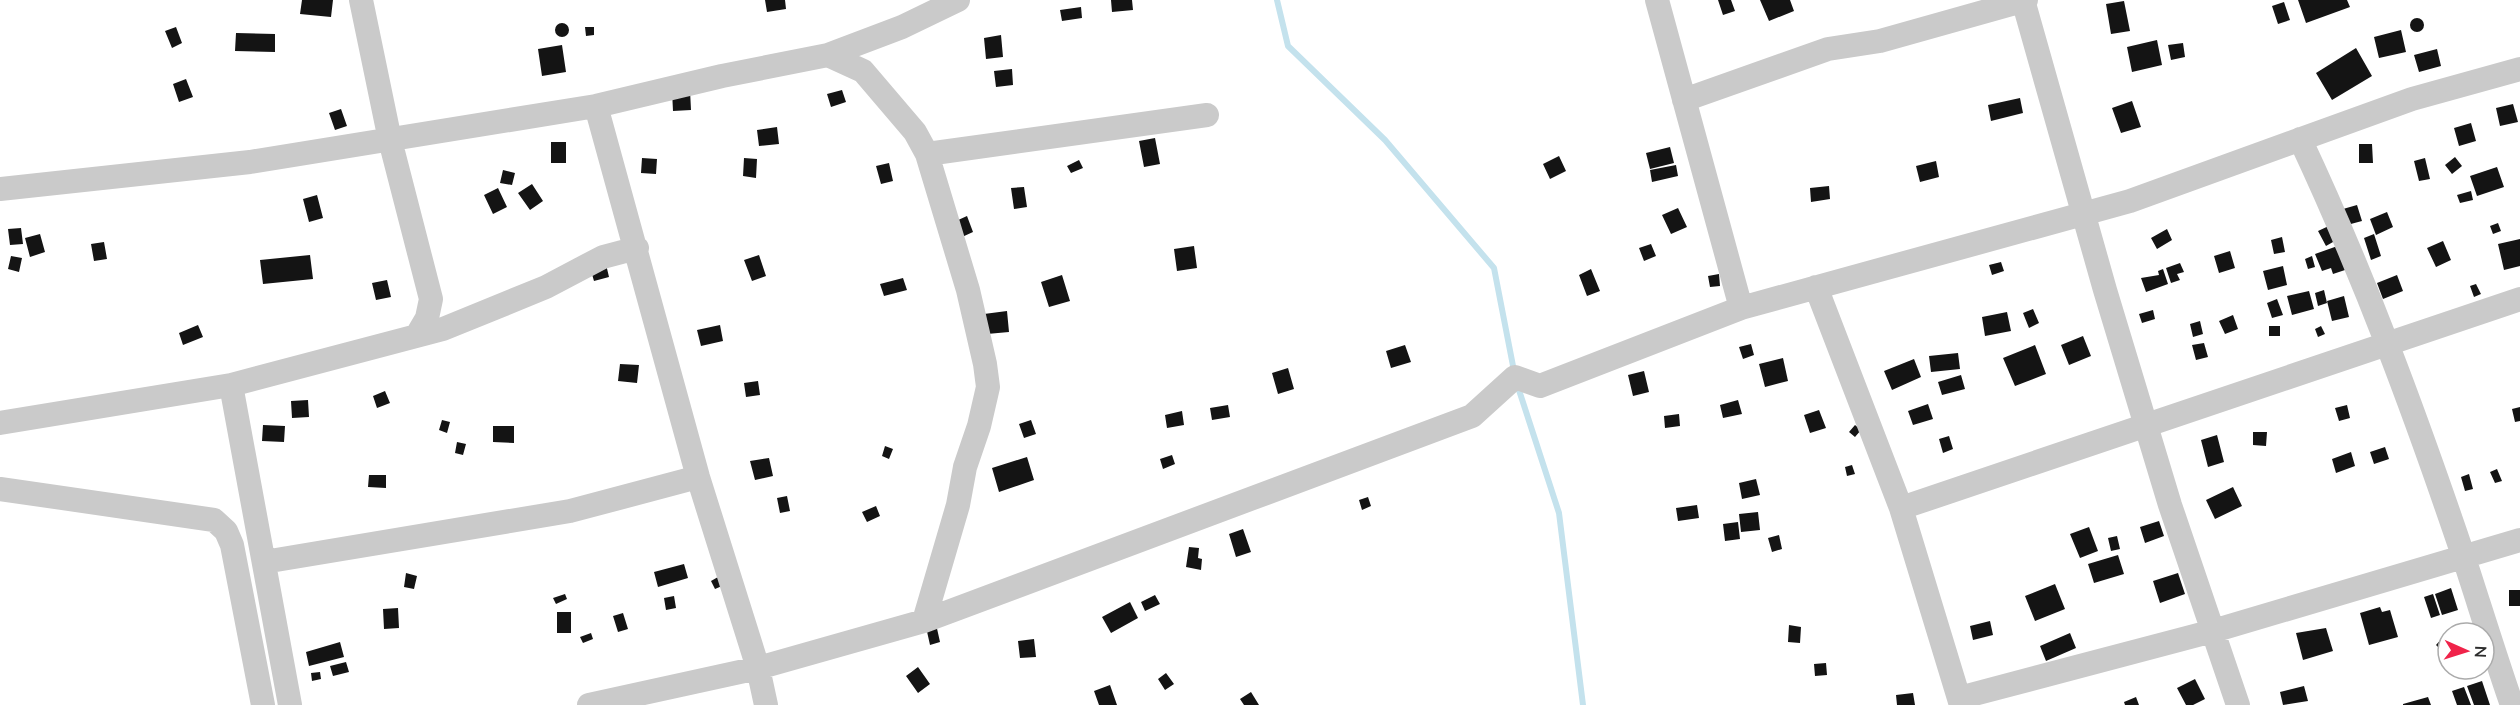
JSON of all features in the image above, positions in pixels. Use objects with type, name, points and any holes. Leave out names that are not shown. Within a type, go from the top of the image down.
[{"type":"street","points":[[361,0],[390,140],[431,299],[427,318],[417,335]]},
{"type":"street","points":[[0,189],[250,162],[596,106],[722,76],[828,55],[902,27],[958,0]]},
{"type":"street","points":[[1658,0],[1741,308]]},
{"type":"street","points":[[1684,100],[1828,49],[1880,40],[2024,0],[2146,427],[2170,506],[2238,705]]},
{"type":"street","points":[[828,55],[863,71],[915,132],[927,154],[968,290],[985,364],[988,387],[980,426],[966,467],[958,504],[924,621]]},
{"type":"street","points":[[589,705],[758,668],[924,621],[1472,416],[1515,377],[1539,386],[1741,308],[2130,201],[2412,99],[2520,69]]},
{"type":"street","points":[[596,106],[637,248],[698,477],[758,668],[766,705]]},
{"type":"street","points":[[927,154],[1207,115]]},
{"type":"street","points":[[2300,139],[2343,232],[2388,344],[2464,558],[2512,705]]},
{"type":"street","points":[[0,423],[12,419],[231,385],[417,335],[466,321],[546,287],[603,257],[637,248]]},
{"type":"street","points":[[1816,287],[1901,508],[1960,701],[2213,631],[2520,540]]},
{"type":"street","points":[[431,299],[448,313],[466,321]]},
{"type":"street","points":[[1901,508],[2520,299]]},
{"type":"street","points":[[231,385],[290,705]]},
{"type":"street","points":[[264,562],[570,511],[698,477]]},
{"type":"street","points":[[0,489],[214,520],[226,531],[232,545],[262,705]]},
{"type":"building","points":[[302,0],[333,0],[331,17],[300,14]]},
{"type":"building","points":[[765,0],[785,0],[786,9],[767,12]]},
{"type":"building","points":[[1111,0],[1132,0],[1133,10],[1112,12]]},
{"type":"building","points":[[1718,0],[1731,0],[1735,11],[1723,15]]},
{"type":"building","points":[[1760,0],[1790,0],[1794,11],[1769,21]]},
{"type":"building","points":[[2298,0],[2347,0],[2350,7],[2306,23]]},
{"type":"building","points":[[2124,1],[2130,31],[2111,34],[2106,4]]},
{"type":"building","points":[[2284,2],[2290,20],[2278,24],[2272,6]]},
{"type":"building","points":[[1081,7],[1082,18],[1062,21],[1060,10]]},
{"type":"building","points":[[2414,18],[2420,18],[2424,25],[2420,32],[2414,32],[2410,28],[2410,22]]},
{"type":"building","points":[[562,23],[567,25],[569,30],[567,35],[562,37],[557,35],[555,30],[557,25]]},
{"type":"building","points":[[176,27],[182,43],[172,48],[165,31]]},
{"type":"building","points":[[585,27],[594,27],[594,35],[586,36]]},
{"type":"building","points":[[2401,30],[2406,52],[2379,58],[2374,37]]},
{"type":"building","points":[[236,33],[275,34],[275,52],[235,51]]},
{"type":"building","points":[[1001,35],[1003,57],[986,59],[984,38]]},
{"type":"building","points":[[2157,40],[2162,65],[2132,72],[2127,47]]},
{"type":"building","points":[[2183,43],[2185,57],[2171,60],[2168,45]]},
{"type":"building","points":[[562,45],[566,72],[542,76],[538,49]]},
{"type":"building","points":[[2356,48],[2372,76],[2332,100],[2316,73]]},
{"type":"building","points":[[2437,49],[2441,66],[2419,72],[2414,55]]},
{"type":"building","points":[[1012,69],[1013,85],[996,87],[994,71]]},
{"type":"building","points":[[186,79],[193,97],[179,102],[173,84]]},
{"type":"building","points":[[690,90],[691,110],[673,111],[672,91]]},
{"type":"building","points":[[842,90],[846,102],[831,107],[827,94]]},
{"type":"building","points":[[2020,98],[2023,113],[1991,121],[1988,105]]},
{"type":"building","points":[[2132,101],[2141,127],[2121,133],[2112,108]]},
{"type":"building","points":[[2513,104],[2518,122],[2500,126],[2496,108]]},
{"type":"building","points":[[341,109],[347,126],[335,130],[329,113]]},
{"type":"building","points":[[2471,123],[2476,141],[2459,146],[2454,128]]},
{"type":"building","points":[[777,127],[779,144],[759,146],[757,130]]},
{"type":"building","points":[[1155,138],[1160,164],[1144,167],[1139,141]]},
{"type":"building","points":[[551,142],[566,142],[566,163],[551,163]]},
{"type":"building","points":[[2359,144],[2372,144],[2373,163],[2359,163]]},
{"type":"building","points":[[1670,147],[1674,163],[1650,169],[1646,153]]},
{"type":"building","points":[[1559,156],[1566,171],[1550,179],[1543,164]]},
{"type":"building","points":[[2455,157],[2462,166],[2452,174],[2445,165]]},
{"type":"building","points":[[642,158],[657,159],[656,174],[641,173]]},
{"type":"building","points":[[744,158],[757,159],[756,178],[743,176]]},
{"type":"building","points":[[2425,158],[2430,179],[2419,181],[2414,161]]},
{"type":"building","points":[[1079,160],[1083,168],[1071,173],[1067,166]]},
{"type":"building","points":[[1936,161],[1939,177],[1920,182],[1916,166]]},
{"type":"building","points":[[889,163],[893,181],[881,184],[876,166]]},
{"type":"building","points":[[1676,165],[1678,176],[1652,182],[1650,170]]},
{"type":"building","points":[[2497,167],[2504,187],[2477,196],[2470,176]]},
{"type":"building","points":[[503,170],[515,173],[512,185],[500,183]]},
{"type":"building","points":[[532,184],[543,201],[530,210],[518,193]]},
{"type":"building","points":[[1829,186],[1830,199],[1811,202],[1810,188]]},
{"type":"building","points":[[1024,187],[1027,207],[1014,209],[1011,188]]},
{"type":"building","points":[[498,188],[507,207],[493,214],[484,195]]},
{"type":"building","points":[[2471,191],[2473,200],[2460,203],[2457,195]]},
{"type":"building","points":[[317,195],[323,218],[309,222],[303,199]]},
{"type":"building","points":[[2357,205],[2362,221],[2347,225],[2343,209]]},
{"type":"building","points":[[1678,208],[1687,227],[1671,234],[1662,215]]},
{"type":"building","points":[[2387,212],[2393,227],[2376,235],[2370,219]]},
{"type":"building","points":[[967,216],[973,232],[962,237],[956,221]]},
{"type":"building","points":[[2498,223],[2501,231],[2493,234],[2490,226]]},
{"type":"building","points":[[2333,224],[2340,238],[2326,246],[2318,231]]},
{"type":"building","points":[[21,228],[23,244],[10,245],[8,229]]},
{"type":"building","points":[[2167,229],[2172,240],[2157,249],[2151,238]]},
{"type":"building","points":[[40,234],[45,252],[30,257],[25,238]]},
{"type":"building","points":[[2374,234],[2381,256],[2371,260],[2364,238]]},
{"type":"building","points":[[2282,237],[2285,252],[2274,254],[2271,240]]},
{"type":"building","points":[[2520,239],[2520,266],[2504,270],[2498,244]]},
{"type":"building","points":[[2443,241],[2451,260],[2436,267],[2427,248]]},
{"type":"building","points":[[104,242],[107,259],[94,261],[91,244]]},
{"type":"building","points":[[2346,243],[2348,269],[2333,274],[2331,268],[2322,271],[2315,254]]},
{"type":"building","points":[[1651,244],[1656,256],[1644,261],[1639,248]]},
{"type":"building","points":[[1194,246],[1197,268],[1177,271],[1174,249]]},
{"type":"building","points":[[2230,251],[2235,268],[2219,273],[2214,256]]},
{"type":"building","points":[[310,255],[313,279],[263,284],[260,260]]},
{"type":"building","points":[[759,255],[766,276],[752,281],[744,260]]},
{"type":"building","points":[[11,256],[22,258],[19,272],[8,269]]},
{"type":"building","points":[[2312,256],[2315,267],[2308,269],[2305,259]]},
{"type":"building","points":[[605,260],[609,277],[594,281],[589,264]]},
{"type":"building","points":[[2001,262],[2004,271],[1992,275],[1989,265]]},
{"type":"building","points":[[2180,263],[2184,272],[2177,274],[2180,280],[2171,283],[2166,268]]},
{"type":"building","points":[[2283,266],[2287,285],[2268,290],[2263,271]]},
{"type":"building","points":[[1591,269],[1600,291],[1587,296],[1579,275]]},
{"type":"building","points":[[2163,269],[2168,284],[2146,292],[2141,278],[2159,275],[2158,271]]},
{"type":"building","points":[[1719,274],[1720,286],[1710,287],[1708,276]]},
{"type":"building","points":[[1062,275],[1070,301],[1049,307],[1041,282]]},
{"type":"building","points":[[2397,275],[2403,291],[2383,299],[2377,283]]},
{"type":"building","points":[[903,278],[907,290],[884,296],[880,284]]},
{"type":"building","points":[[387,280],[391,297],[376,300],[372,283]]},
{"type":"building","points":[[2476,284],[2481,294],[2474,297],[2470,286]]},
{"type":"building","points":[[2324,290],[2327,303],[2318,306],[2315,293]]},
{"type":"building","points":[[2309,291],[2314,309],[2292,315],[2287,296]]},
{"type":"building","points":[[2344,296],[2349,317],[2332,321],[2327,301]]},
{"type":"building","points":[[2277,299],[2283,315],[2272,318],[2267,303]]},
{"type":"building","points":[[2033,309],[2039,323],[2029,328],[2023,313]]},
{"type":"building","points":[[2153,310],[2155,319],[2142,323],[2139,314]]},
{"type":"building","points":[[1007,311],[1009,332],[987,334],[984,314]]},
{"type":"building","points":[[2007,312],[2011,331],[1985,336],[1982,317]]},
{"type":"building","points":[[2233,315],[2238,329],[2225,334],[2219,321]]},
{"type":"building","points":[[2200,321],[2203,334],[2193,337],[2190,324]]},
{"type":"building","points":[[198,325],[203,337],[183,345],[179,333]]},
{"type":"building","points":[[720,325],[723,341],[701,346],[697,330]]},
{"type":"building","points":[[2269,326],[2280,326],[2280,336],[2269,336]]},
{"type":"building","points":[[2321,326],[2325,334],[2318,337],[2315,329]]},
{"type":"building","points":[[2083,336],[2091,356],[2069,365],[2061,345]]},
{"type":"building","points":[[2204,343],[2208,357],[2196,360],[2192,345]]},
{"type":"building","points":[[1751,344],[1754,355],[1743,359],[1739,347]]},
{"type":"building","points":[[1405,345],[1411,362],[1391,368],[1386,351]]},
{"type":"building","points":[[2035,345],[2046,374],[2015,386],[2003,358]]},
{"type":"building","points":[[1958,353],[1960,369],[1931,372],[1929,356]]},
{"type":"building","points":[[1783,358],[1788,381],[1765,387],[1759,364]]},
{"type":"building","points":[[1914,359],[1921,377],[1892,390],[1884,371]]},
{"type":"building","points":[[620,364],[639,365],[637,383],[618,381]]},
{"type":"building","points":[[1288,368],[1294,389],[1278,394],[1272,373]]},
{"type":"building","points":[[1644,371],[1649,392],[1633,396],[1628,375]]},
{"type":"building","points":[[1961,375],[1965,389],[1942,395],[1938,382]]},
{"type":"building","points":[[758,381],[760,395],[746,397],[744,383]]},
{"type":"building","points":[[385,391],[390,403],[377,408],[373,396]]},
{"type":"building","points":[[308,400],[309,417],[292,418],[291,401]]},
{"type":"building","points":[[1738,400],[1742,414],[1723,418],[1720,405]]},
{"type":"building","points":[[1928,404],[1933,419],[1913,425],[1908,411]]},
{"type":"building","points":[[1228,405],[1230,417],[1212,420],[1210,408]]},
{"type":"building","points":[[2347,405],[2350,418],[2339,421],[2335,408]]},
{"type":"building","points":[[2520,407],[2520,421],[2515,422],[2512,409]]},
{"type":"building","points":[[1819,410],[1826,428],[1810,433],[1804,415]]},
{"type":"building","points":[[1182,411],[1184,425],[1167,428],[1165,415]]},
{"type":"building","points":[[1679,414],[1680,426],[1665,428],[1664,416]]},
{"type":"building","points":[[442,420],[450,422],[447,433],[439,430]]},
{"type":"building","points":[[1031,420],[1036,434],[1024,438],[1019,424]]},
{"type":"building","points":[[263,425],[285,426],[284,442],[262,441]]},
{"type":"building","points":[[1855,425],[1861,430],[1855,437],[1849,432]]},
{"type":"building","points":[[493,426],[514,426],[514,443],[493,442]]},
{"type":"building","points":[[2253,432],[2267,432],[2266,446],[2253,445]]},
{"type":"building","points":[[2217,435],[2224,462],[2208,467],[2201,440]]},
{"type":"building","points":[[1949,436],[1953,449],[1943,453],[1939,439]]},
{"type":"building","points":[[457,442],[466,444],[463,455],[455,453]]},
{"type":"building","points":[[885,446],[893,449],[889,459],[882,456]]},
{"type":"building","points":[[2385,447],[2389,459],[2374,464],[2370,452]]},
{"type":"building","points":[[2351,452],[2355,466],[2336,473],[2332,459]]},
{"type":"building","points":[[1172,455],[1175,464],[1163,469],[1160,459]]},
{"type":"building","points":[[1027,457],[1034,480],[999,492],[992,468]]},
{"type":"building","points":[[769,458],[773,476],[755,480],[750,461]]},
{"type":"building","points":[[1852,465],[1855,474],[1847,476],[1845,467]]},
{"type":"building","points":[[2497,469],[2502,481],[2495,483],[2490,472]]},
{"type":"building","points":[[2469,474],[2473,489],[2465,491],[2461,477]]},
{"type":"building","points":[[369,475],[386,475],[386,488],[368,487]]},
{"type":"building","points":[[1756,479],[1760,495],[1742,499],[1739,483]]},
{"type":"building","points":[[2233,487],[2242,506],[2215,519],[2206,500]]},
{"type":"building","points":[[787,496],[790,511],[780,513],[777,498]]},
{"type":"building","points":[[1368,497],[1371,506],[1362,510],[1359,500]]},
{"type":"building","points":[[1697,505],[1699,518],[1678,521],[1676,508]]},
{"type":"building","points":[[876,506],[880,516],[867,522],[862,512]]},
{"type":"building","points":[[1758,512],[1760,530],[1741,532],[1739,514]]},
{"type":"building","points":[[2159,521],[2164,536],[2145,543],[2140,527]]},
{"type":"building","points":[[1738,522],[1740,539],[1725,541],[1723,524]]},
{"type":"building","points":[[2089,527],[2098,551],[2080,558],[2070,534]]},
{"type":"building","points":[[1243,529],[1251,552],[1236,557],[1229,534]]},
{"type":"building","points":[[1779,535],[1782,549],[1772,552],[1768,538]]},
{"type":"building","points":[[2117,536],[2120,549],[2111,551],[2108,538]]},
{"type":"building","points":[[1189,547],[1199,548],[1198,558],[1202,559],[1201,570],[1186,567]]},
{"type":"building","points":[[2118,555],[2124,574],[2094,583],[2088,564]]},
{"type":"building","points":[[684,564],[688,578],[658,587],[654,572]]},
{"type":"building","points":[[406,573],[417,576],[414,589],[404,587]]},
{"type":"building","points":[[2178,573],[2185,594],[2160,603],[2153,581]]},
{"type":"building","points":[[718,577],[722,586],[715,589],[711,581]]},
{"type":"building","points":[[2055,584],[2065,609],[2035,621],[2025,596]]},
{"type":"building","points":[[2451,588],[2458,610],[2442,615],[2435,594]]},
{"type":"building","points":[[2509,590],[2520,590],[2520,606],[2509,606]]},
{"type":"building","points":[[565,594],[567,599],[556,604],[553,598]]},
{"type":"building","points":[[2433,594],[2440,615],[2431,618],[2424,597]]},
{"type":"building","points":[[1155,595],[1160,604],[1145,611],[1141,602]]},
{"type":"building","points":[[674,596],[676,608],[666,610],[664,598]]},
{"type":"building","points":[[1130,602],[1138,618],[1111,633],[1102,617]]},
{"type":"building","points":[[2380,607],[2382,612],[2390,610],[2398,637],[2369,645],[2360,613]]},
{"type":"building","points":[[398,608],[399,628],[384,629],[383,609]]},
{"type":"building","points":[[557,612],[571,612],[571,633],[557,633]]},
{"type":"building","points":[[623,613],[628,629],[618,632],[613,616]]},
{"type":"building","points":[[1990,621],[1993,635],[1973,640],[1970,626]]},
{"type":"building","points":[[936,624],[940,642],[930,645],[926,627]]},
{"type":"building","points":[[1789,625],[1801,627],[1800,643],[1788,642]]},
{"type":"building","points":[[2326,628],[2333,651],[2303,660],[2296,633]]},
{"type":"building","points":[[591,633],[593,639],[583,643],[580,637]]},
{"type":"building","points":[[2070,633],[2076,648],[2046,661],[2040,646]]},
{"type":"building","points":[[1034,639],[1036,657],[1020,658],[1018,641]]},
{"type":"building","points":[[340,642],[344,657],[309,666],[306,652]]},
{"type":"building","points":[[346,662],[349,672],[333,676],[330,666]]},
{"type":"building","points":[[1826,663],[1827,675],[1815,676],[1814,664]]},
{"type":"building","points":[[918,667],[930,684],[918,693],[906,676]]},
{"type":"building","points":[[320,672],[321,679],[312,681],[311,673]]},
{"type":"building","points":[[1166,673],[1174,684],[1165,690],[1158,679]]},
{"type":"building","points":[[2195,679],[2205,699],[2193,705],[2186,705],[2177,688]]},
{"type":"building","points":[[2482,681],[2490,705],[2474,705],[2467,686]]},
{"type":"building","points":[[1110,685],[1117,705],[1099,705],[1094,691]]},
{"type":"building","points":[[2304,686],[2308,701],[2283,705],[2280,692]]},
{"type":"building","points":[[2464,687],[2471,705],[2457,705],[2452,691]]},
{"type":"building","points":[[1251,692],[1259,705],[1244,705],[1240,699]]},
{"type":"building","points":[[1913,693],[1915,705],[1897,705],[1896,695]]},
{"type":"building","points":[[2136,697],[2139,705],[2125,705],[2124,702]]},
{"type":"building","points":[[2428,697],[2431,705],[2403,705],[2403,704]]},
{"type":"waterway","points":[[1277,0],[1288,46],[1385,140],[1494,268],[1514,371]]},
{"type":"waterway","points":[[1517,384],[1559,513],[1583,705]]}]
